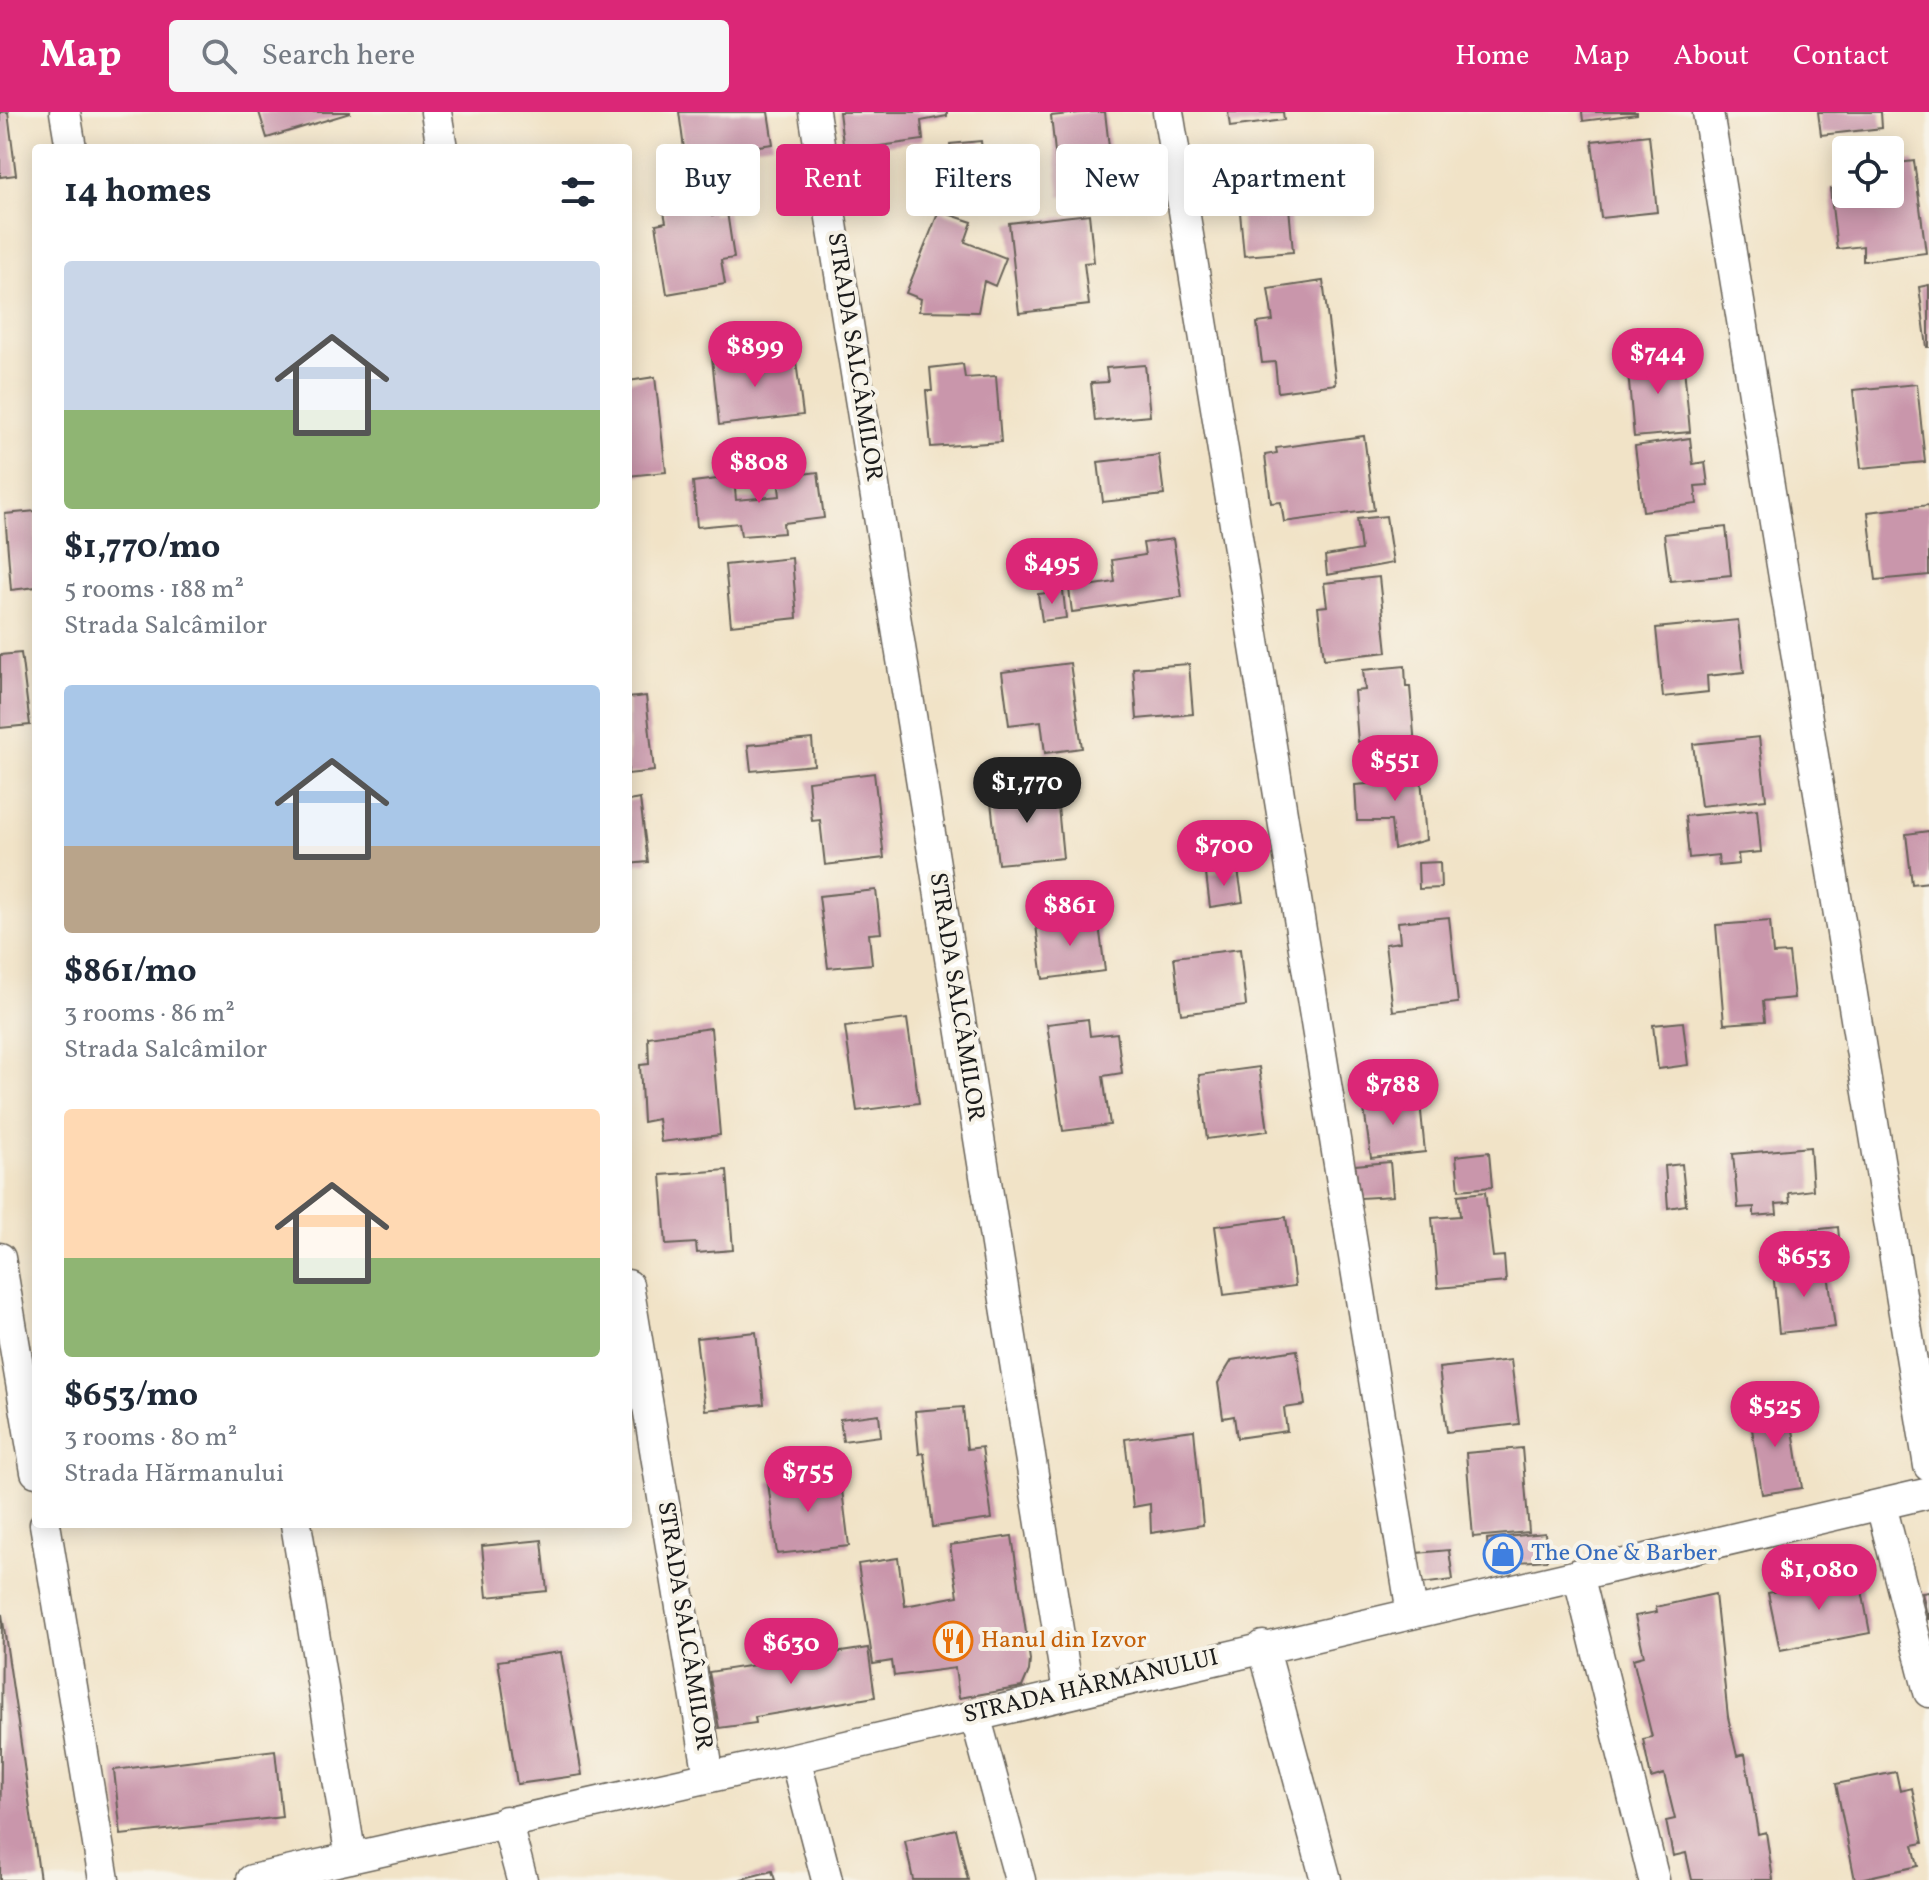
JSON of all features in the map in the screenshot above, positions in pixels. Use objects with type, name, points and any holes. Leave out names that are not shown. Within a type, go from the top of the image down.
[{"type":"street","points":[[65,112],[70,144]]},
{"type":"street","points":[[436,112],[441,144]]},
{"type":"street","name":"STRADA SALCÂMILOR","points":[[814,112],[1068,1692]]},
{"type":"street","points":[[1168,112],[1412,1613]]},
{"type":"street","points":[[1708,112],[1929,1466]]},
{"type":"street","points":[[0,1258],[32,1448]]},
{"type":"street","name":"STRADA SALCÂMILOR","points":[[632,1309],[709,1777]]},
{"type":"street","name":"STRADA HĂRMANULUI","points":[[252,1880],[795,1758],[1263,1646],[1929,1493]]},
{"type":"street","points":[[1881,1505],[1929,1692]]},
{"type":"street","points":[[46,1528],[104,1880]]},
{"type":"street","points":[[297,1528],[351,1858]]},
{"type":"street","points":[[1578,1574],[1654,1880]]},
{"type":"street","points":[[1263,1646],[1326,1880]]},
{"type":"street","points":[[975,1715],[1020,1880]]},
{"type":"street","points":[[795,1758],[827,1880]]},
{"type":"street","points":[[506,1821],[522,1880]]},
{"type":"building","points":[[0,112],[8,112],[16,175],[0,177]]},
{"type":"building","points":[[259,112],[350,112],[350,113],[267,138]]},
{"type":"building","points":[[679,112],[768,112],[773,144],[683,144]]},
{"type":"building","points":[[839,112],[947,112],[947,116],[921,121],[923,140],[890,145],[843,144]]},
{"type":"building","points":[[1105,112],[1109,144],[1056,144],[1056,161],[1051,116]]},
{"type":"building","points":[[1228,112],[1283,112],[1284,120],[1230,127]]},
{"type":"building","points":[[1582,112],[1637,112],[1637,114],[1583,121]]},
{"type":"building","points":[[1818,112],[1881,112],[1882,128],[1821,135]]},
{"type":"building","points":[[1649,135],[1657,212],[1601,218],[1592,141]]},
{"type":"building","points":[[981,141],[981,144],[950,144]]},
{"type":"building","points":[[1914,161],[1926,253],[1863,261],[1863,246],[1837,249],[1832,208],[1904,208],[1904,162]]},
{"type":"building","points":[[665,216],[728,216],[734,258],[721,260],[725,284],[667,294],[656,224],[666,222]]},
{"type":"building","points":[[937,216],[954,216],[972,222],[965,242],[1006,258],[995,286],[984,281],[978,312],[919,311],[921,299],[906,293]]},
{"type":"building","points":[[1089,216],[1094,262],[1084,263],[1089,305],[1019,313],[1009,223]]},
{"type":"building","points":[[1240,216],[1290,216],[1293,252],[1244,256]]},
{"type":"building","points":[[1323,281],[1336,384],[1278,392],[1275,362],[1262,363],[1257,323],[1273,321],[1268,289]]},
{"type":"building","points":[[1929,285],[1929,347],[1927,347],[1919,287]]},
{"type":"building","points":[[764,352],[765,364],[796,361],[803,415],[719,425],[712,358]]},
{"type":"building","points":[[1683,356],[1690,432],[1634,437],[1627,361]]},
{"type":"building","points":[[963,364],[965,378],[996,376],[1001,442],[931,447],[926,391],[932,391],[930,368]]},
{"type":"building","points":[[1145,365],[1150,416],[1095,421],[1091,383],[1108,382],[1106,368]]},
{"type":"building","points":[[655,377],[666,472],[632,476],[632,380]]},
{"type":"building","points":[[1917,384],[1925,462],[1861,468],[1853,390]]},
{"type":"building","points":[[1364,436],[1374,510],[1284,522],[1281,502],[1271,503],[1265,455],[1277,453],[1276,448]]},
{"type":"building","points":[[1690,438],[1693,464],[1705,462],[1708,485],[1695,486],[1697,504],[1643,511],[1635,446]]},
{"type":"building","points":[[1159,455],[1164,495],[1103,502],[1098,462]]},
{"type":"building","points":[[818,472],[824,518],[783,523],[784,533],[741,536],[739,523],[697,527],[693,482],[734,477],[736,500],[780,496],[778,477]]},
{"type":"building","points":[[1929,505],[1929,575],[1876,580],[1868,512]]},
{"type":"building","points":[[32,511],[32,587],[11,590],[5,514]]},
{"type":"building","points":[[1386,516],[1393,563],[1327,575],[1325,556],[1361,550],[1357,519]]},
{"type":"building","points":[[1726,527],[1731,575],[1670,581],[1664,534]]},
{"type":"building","points":[[1173,539],[1182,597],[1072,612],[1069,589],[1115,582],[1112,560],[1145,555],[1143,543]]},
{"type":"building","points":[[792,558],[797,618],[731,625],[725,565]]},
{"type":"building","points":[[1379,577],[1387,652],[1324,659],[1318,607],[1327,606],[1324,583]]},
{"type":"building","points":[[1063,591],[1066,618],[1042,621],[1038,594]]},
{"type":"building","points":[[1738,620],[1744,672],[1707,676],[1708,692],[1663,697],[1656,628]]},
{"type":"building","points":[[21,653],[30,725],[0,728],[0,655]]},
{"type":"building","points":[[1070,663],[1082,748],[1045,753],[1041,721],[1009,725],[1002,672]]},
{"type":"building","points":[[1189,664],[1193,714],[1137,719],[1133,668]]},
{"type":"building","points":[[1405,666],[1406,687],[1410,687],[1416,758],[1367,761],[1365,741],[1358,742],[1354,691],[1365,690],[1363,670]]},
{"type":"building","points":[[646,696],[654,771],[632,774],[632,698]]},
{"type":"building","points":[[1759,737],[1766,799],[1701,806],[1693,744]]},
{"type":"building","points":[[812,739],[814,765],[751,771],[748,745]]},
{"type":"building","points":[[1420,764],[1426,840],[1394,849],[1391,821],[1357,821],[1355,785],[1381,783],[1380,768]]},
{"type":"building","points":[[874,773],[884,858],[825,865],[820,820],[812,821],[808,781]]},
{"type":"building","points":[[1056,786],[1063,858],[998,864],[990,793]]},
{"type":"building","points":[[640,799],[648,862],[632,864],[632,800]]},
{"type":"building","points":[[1757,809],[1761,852],[1738,854],[1739,864],[1719,866],[1718,855],[1689,858],[1685,816]]},
{"type":"building","points":[[1929,831],[1929,882],[1912,884],[1906,834]]},
{"type":"building","points":[[1440,862],[1441,888],[1419,889],[1418,863]]},
{"type":"building","points":[[1238,870],[1243,902],[1210,907],[1206,874]]},
{"type":"building","points":[[876,890],[881,933],[869,934],[872,964],[828,968],[819,896]]},
{"type":"building","points":[[1098,917],[1105,971],[1043,979],[1036,925]]},
{"type":"building","points":[[1449,917],[1458,1003],[1393,1011],[1385,944],[1400,942],[1398,922]]},
{"type":"building","points":[[1770,921],[1773,954],[1789,953],[1794,998],[1763,1001],[1765,1021],[1724,1024],[1716,925]]},
{"type":"building","points":[[1240,949],[1246,1006],[1181,1014],[1174,957]]},
{"type":"building","points":[[907,1019],[919,1103],[857,1111],[845,1027]]},
{"type":"building","points":[[1088,1019],[1090,1036],[1117,1033],[1122,1073],[1103,1076],[1110,1125],[1063,1131],[1047,1024]]},
{"type":"building","points":[[1683,1022],[1688,1065],[1658,1069],[1653,1025]]},
{"type":"building","points":[[711,1028],[720,1135],[661,1142],[658,1119],[643,1122],[640,1065],[649,1064],[648,1037]]},
{"type":"building","points":[[1259,1067],[1268,1131],[1207,1139],[1199,1075]]},
{"type":"building","points":[[1388,1092],[1390,1105],[1420,1102],[1425,1152],[1371,1158],[1362,1095]]},
{"type":"building","points":[[1810,1147],[1813,1190],[1789,1193],[1790,1203],[1776,1204],[1777,1214],[1754,1216],[1754,1207],[1738,1208],[1733,1154]]},
{"type":"building","points":[[1489,1152],[1492,1187],[1459,1190],[1456,1156]]},
{"type":"building","points":[[1390,1162],[1393,1196],[1360,1198],[1355,1165]]},
{"type":"building","points":[[1682,1164],[1686,1205],[1668,1208],[1665,1166]]},
{"type":"building","points":[[727,1170],[733,1250],[697,1253],[696,1243],[666,1245],[661,1175]]},
{"type":"building","points":[[1485,1192],[1493,1257],[1504,1256],[1506,1282],[1438,1288],[1432,1218],[1460,1216],[1458,1195]]},
{"type":"building","points":[[1286,1217],[1295,1286],[1224,1295],[1215,1226]]},
{"type":"building","points":[[1838,1227],[1841,1259],[1805,1263],[1802,1231]]},
{"type":"building","points":[[1827,1265],[1835,1327],[1779,1333],[1773,1271]]},
{"type":"building","points":[[756,1332],[764,1404],[705,1410],[696,1338]]},
{"type":"building","points":[[1297,1350],[1305,1405],[1284,1408],[1287,1431],[1237,1438],[1234,1416],[1223,1418],[1218,1383],[1232,1360]]},
{"type":"building","points":[[1511,1360],[1519,1424],[1447,1432],[1439,1368]]},
{"type":"building","points":[[1789,1404],[1802,1488],[1762,1494],[1749,1409]]},
{"type":"building","points":[[963,1407],[967,1449],[982,1447],[992,1519],[933,1527],[924,1453],[919,1454],[915,1411]]},
{"type":"building","points":[[879,1414],[881,1436],[843,1441],[840,1419]]},
{"type":"building","points":[[1194,1430],[1203,1525],[1151,1533],[1150,1504],[1133,1507],[1125,1439]]},
{"type":"building","points":[[1522,1448],[1529,1532],[1473,1537],[1466,1453]]},
{"type":"building","points":[[840,1474],[849,1546],[777,1554],[768,1482]]},
{"type":"building","points":[[1545,1533],[1547,1560],[1489,1564],[1487,1539]]},
{"type":"building","points":[[1012,1536],[1030,1660],[1022,1687],[959,1698],[955,1668],[894,1676],[892,1661],[873,1664],[858,1564],[898,1558],[905,1606],[958,1596],[950,1545]]},
{"type":"building","points":[[542,1540],[547,1591],[487,1597],[482,1546]]},
{"type":"building","points":[[1449,1550],[1453,1580],[1421,1584],[1417,1553]]},
{"type":"building","points":[[1859,1574],[1870,1633],[1780,1650],[1768,1593]]},
{"type":"building","points":[[1929,1592],[1929,1619],[1928,1619],[1922,1593]]},
{"type":"building","points":[[1715,1594],[1728,1717],[1737,1756],[1745,1754],[1758,1834],[1766,1832],[1773,1880],[1692,1880],[1686,1853],[1673,1856],[1666,1821],[1675,1819],[1664,1774],[1651,1778],[1643,1739],[1652,1737],[1633,1659],[1644,1656],[1635,1616],[1657,1612],[1656,1607]]},
{"type":"building","points":[[2,1614],[22,1751],[40,1880],[0,1880]]},
{"type":"building","points":[[868,1648],[875,1697],[755,1717],[756,1723],[719,1728],[709,1672]]},
{"type":"building","points":[[561,1652],[582,1775],[517,1784],[498,1661]]},
{"type":"building","points":[[275,1750],[282,1817],[121,1835],[114,1770]]},
{"type":"building","points":[[1896,1772],[1900,1791],[1912,1788],[1923,1843],[1913,1845],[1918,1866],[1855,1880],[1836,1784]]},
{"type":"building","points":[[956,1829],[968,1880],[913,1880],[905,1841]]},
{"type":"building","points":[[772,1871],[775,1880],[741,1880],[741,1879]]},
{"type":"place","name":"The One & Barber","points":[[1503,1554]]},
{"type":"place","name":"Hanul din Izvor","points":[[953,1641]]}]
